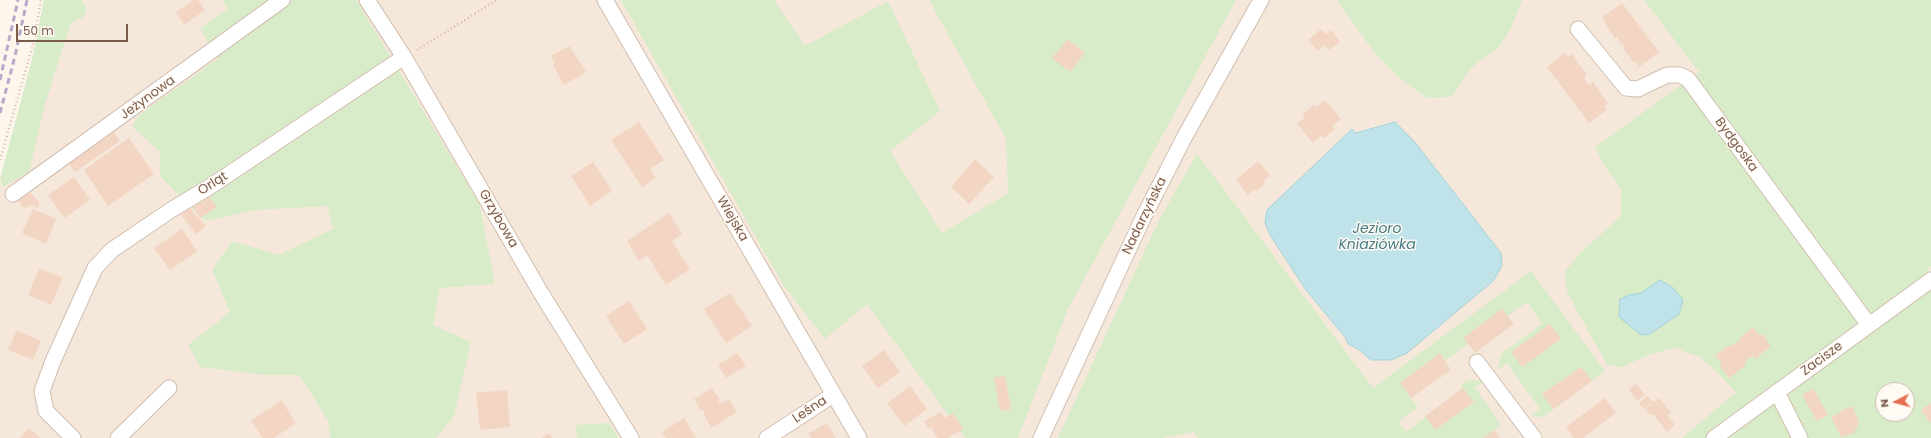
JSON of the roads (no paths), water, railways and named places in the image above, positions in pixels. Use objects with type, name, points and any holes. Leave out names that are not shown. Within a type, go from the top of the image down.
[{"type":"street","name":"Jeżynowa","points":[[13,194],[282,0]]},
{"type":"street","name":"Grzybowa","points":[[367,0],[404,58],[541,293],[631,438]]},
{"type":"street","name":"Wiejska","points":[[605,0],[859,438]]},
{"type":"street","name":"Nadarzyńska","points":[[1040,438],[1074,363],[1148,210],[1186,136],[1261,0]]},
{"type":"street","name":"Bydgoska","points":[[1578,29],[1626,88],[1634,90],[1641,89],[1667,75],[1680,75],[1688,79],[1869,325]]},
{"type":"street","name":"Orląt","points":[[73,438],[60,427],[46,411],[42,391],[56,354],[95,268],[112,250],[404,58]]},
{"type":"street","name":"Zacisze","points":[[1714,438],[1931,280]]},
{"type":"street","points":[[1477,362],[1534,438]]},
{"type":"street","points":[[118,438],[169,388]]},
{"type":"street","points":[[1776,392],[1800,438]]},
{"type":"street","name":"Leśna","points":[[767,438],[833,395]]},
{"type":"water","name":"Jezioro Kniaziówka","points":[[1395,122],[1414,141],[1501,253],[1502,266],[1493,281],[1407,353],[1391,360],[1371,360],[1358,349],[1348,344],[1345,337],[1306,290],[1270,235],[1265,223],[1267,210],[1352,129],[1356,133]]},
{"type":"water","points":[[1660,280],[1672,287],[1683,300],[1679,314],[1650,334],[1641,335],[1619,317],[1620,299],[1629,295],[1641,293]]},
{"type":"railway","points":[[0,80],[18,0]]},
{"type":"railway","points":[[0,113],[15,56],[27,0]]}]
